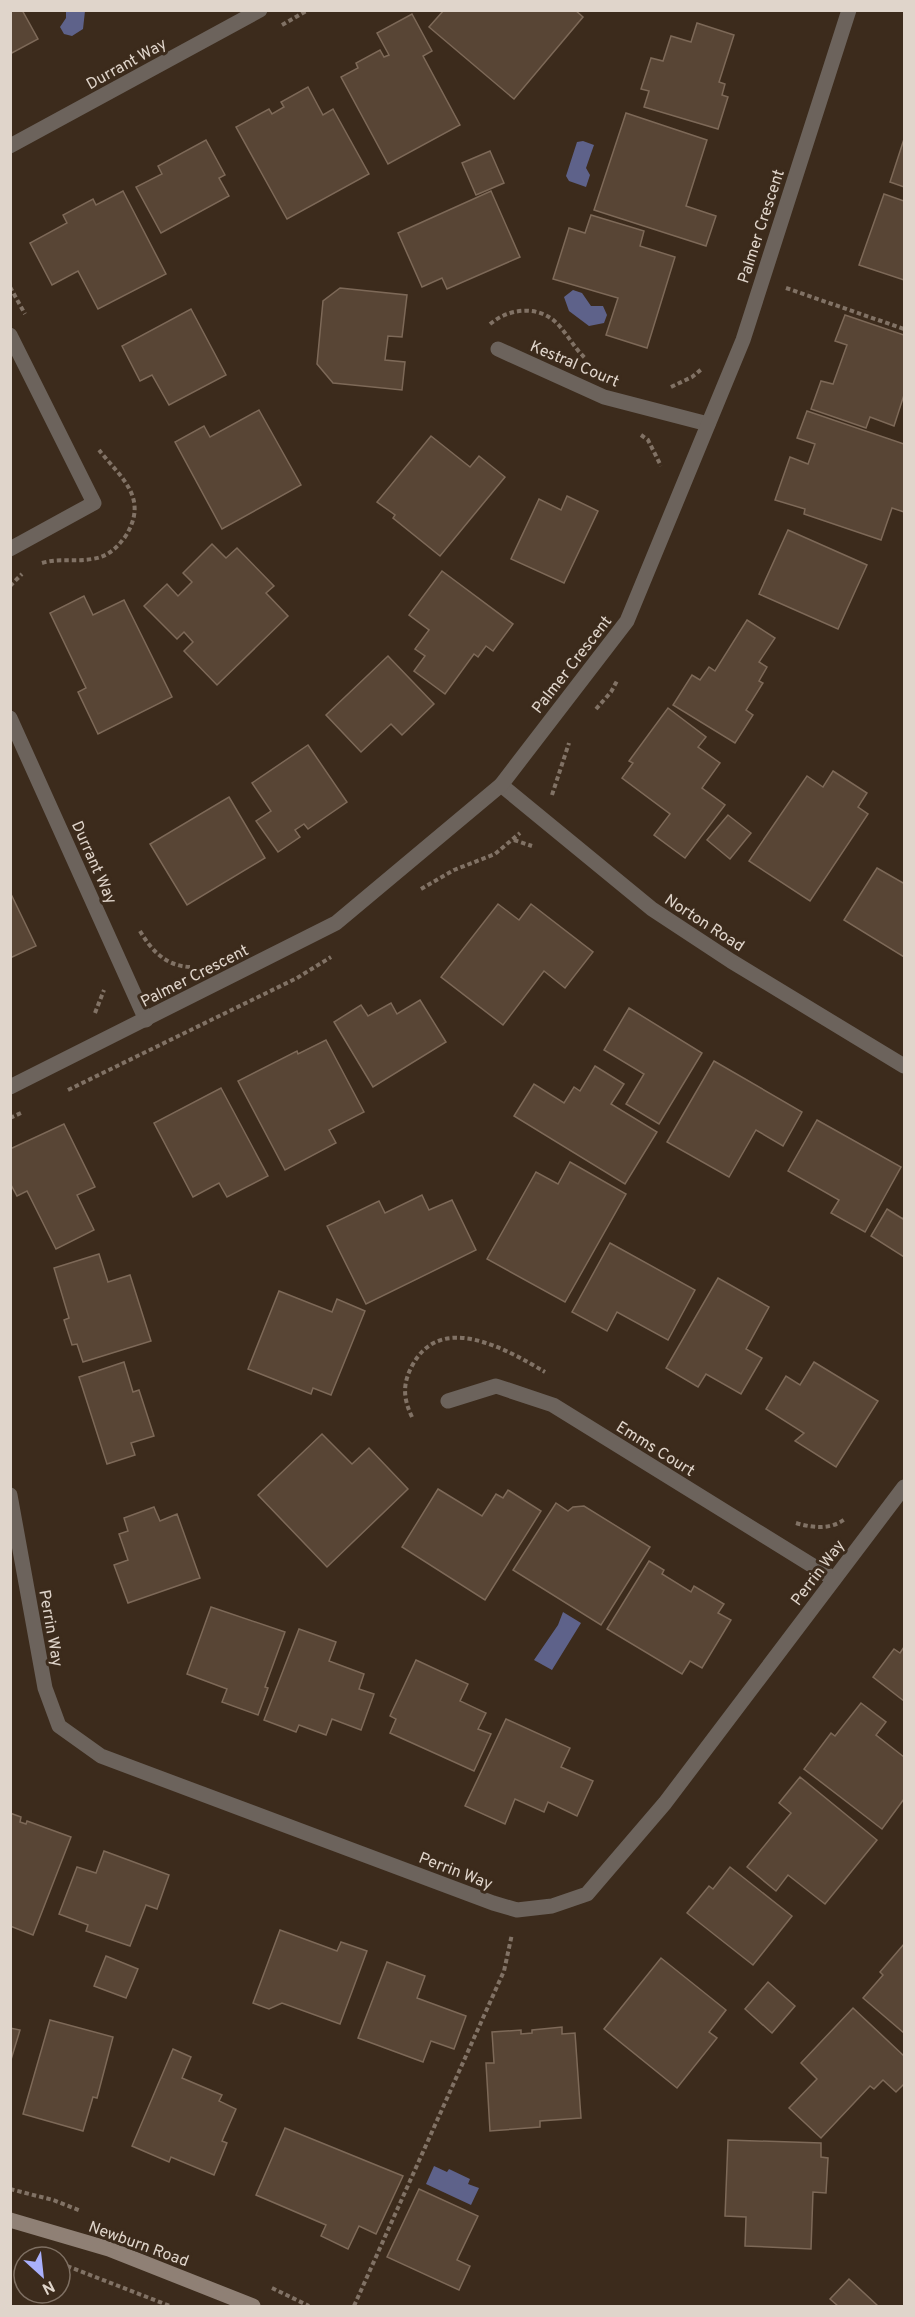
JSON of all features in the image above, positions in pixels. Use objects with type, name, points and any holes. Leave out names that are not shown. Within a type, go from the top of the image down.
[{"type":"street","name":"Durrant Way","points":[[10,146],[260,10]]},
{"type":"street","name":"Palmer Crescent","points":[[10,1087],[336,923],[501,785],[627,621],[742,340],[849,10]]},
{"type":"street","points":[[10,335],[94,503],[10,549]]},
{"type":"street","name":"Kestral Court","points":[[498,349],[604,397],[708,424]]},
{"type":"street","name":"Durrant Way","points":[[10,718],[147,1020]]},
{"type":"street","name":"Norton Road","points":[[501,785],[652,909],[731,961],[904,1066]]},
{"type":"street","name":"Emms Court","points":[[448,1401],[496,1386],[553,1405],[834,1579]]},
{"type":"street","name":"Perrin Way","points":[[10,1495],[45,1688],[59,1726],[101,1756],[517,1910],[552,1906],[587,1894],[666,1803],[904,1487]]},
{"type":"street","name":"Newburn Road","points":[[10,2220],[109,2250],[253,2307]]},
{"type":"path","points":[[784,287],[904,329]]},
{"type":"path","points":[[485,329],[503,315],[519,310],[536,312],[552,319],[592,364]]},
{"type":"path","points":[[667,388],[692,377],[708,359]]},
{"type":"path","points":[[633,429],[648,440],[659,458],[664,476]]},
{"type":"path","points":[[140,931],[154,951],[166,961],[179,967],[193,967]]},
{"type":"path","points":[[93,1016],[105,991],[105,982]]},
{"type":"path","points":[[503,1930],[520,1932]]},
{"type":"path","points":[[354,2307],[504,1971],[512,1932]]},
{"type":"path","points":[[72,2269],[170,2307]]},
{"type":"water","points":[[66,11],[85,11],[83,29],[72,36],[64,34],[60,27],[66,18]]},
{"type":"water","points":[[583,141],[594,145],[586,168],[590,175],[586,187],[569,181],[566,176],[577,142]]},
{"type":"water","points":[[573,290],[582,293],[591,306],[603,306],[607,315],[604,323],[589,326],[569,311],[564,297]]},
{"type":"water","points":[[563,1612],[581,1623],[552,1670],[534,1660],[558,1625]]},
{"type":"water","points":[[434,2166],[447,2172],[449,2169],[470,2179],[468,2184],[479,2188],[471,2205],[426,2184]]},
{"type":"building","points":[[10,10],[22,10],[38,39],[10,54]]},
{"type":"building","points":[[444,10],[575,10],[583,17],[514,99],[429,27]]},
{"type":"building","points":[[412,14],[432,51],[423,56],[460,125],[388,164],[341,77],[358,68],[356,63],[380,50],[384,57],[389,55],[377,33]]},
{"type":"building","points":[[697,23],[734,35],[719,82],[725,84],[722,95],[728,97],[718,129],[644,107],[649,91],[641,89],[651,58],[663,61],[671,36],[691,42]]},
{"type":"building","points":[[308,87],[323,115],[333,109],[369,174],[287,219],[236,127],[269,109],[272,114],[284,107],[281,102]]},
{"type":"building","points":[[626,113],[707,140],[686,206],[716,216],[706,246],[594,210]]},
{"type":"building","points":[[904,139],[904,187],[890,182]]},
{"type":"building","points":[[206,140],[225,175],[219,178],[229,196],[161,233],[136,187],[162,174],[158,166]]},
{"type":"building","points":[[490,151],[504,183],[476,195],[462,163]]},
{"type":"building","points":[[123,191],[166,274],[98,309],[78,271],[52,285],[30,243],[67,223],[63,215],[93,199],[96,205]]},
{"type":"building","points":[[491,191],[520,257],[447,289],[442,278],[422,287],[398,233]]},
{"type":"building","points":[[884,194],[904,201],[904,280],[859,265]]},
{"type":"building","points":[[591,215],[644,231],[640,246],[675,257],[647,348],[606,335],[618,298],[553,279],[569,228],[585,233]]},
{"type":"building","points":[[340,288],[407,295],[402,337],[388,336],[385,360],[405,362],[402,390],[333,383],[317,364],[323,301]]},
{"type":"building","points":[[191,309],[226,375],[169,405],[152,375],[140,381],[122,346]]},
{"type":"building","points":[[845,315],[904,335],[904,395],[894,426],[870,417],[866,428],[811,409],[821,381],[833,384],[847,345],[835,341]]},
{"type":"building","points":[[259,410],[301,485],[222,529],[175,442],[204,426],[210,437]]},
{"type":"building","points":[[807,411],[904,444],[904,512],[892,508],[881,540],[804,514],[805,509],[775,500],[790,457],[808,464],[815,444],[797,438]]},
{"type":"building","points":[[431,436],[470,467],[479,456],[505,477],[440,556],[393,518],[395,515],[377,502]]},
{"type":"building","points":[[567,496],[598,511],[564,583],[511,559],[539,499],[561,510]]},
{"type":"building","points":[[788,530],[867,565],[838,629],[759,594]]},
{"type":"building","points":[[212,544],[226,558],[237,548],[274,586],[266,593],[288,616],[217,685],[184,651],[193,642],[184,632],[177,639],[144,606],[167,584],[178,596],[192,582],[183,573]]},
{"type":"building","points":[[442,571],[513,624],[493,651],[486,646],[478,657],[474,654],[445,694],[414,671],[425,656],[415,649],[429,630],[409,615]]},
{"type":"building","points":[[84,596],[93,615],[124,600],[172,697],[98,734],[78,692],[86,688],[50,613]]},
{"type":"building","points":[[747,620],[775,638],[759,662],[767,667],[759,681],[763,683],[746,710],[753,715],[735,743],[673,705],[692,675],[700,680],[709,667],[715,671]]},
{"type":"building","points":[[388,656],[434,704],[402,735],[391,724],[361,752],[326,715]]},
{"type":"building","points":[[668,708],[706,737],[698,747],[720,763],[702,788],[725,805],[685,858],[654,835],[670,814],[622,778],[633,763],[629,761]]},
{"type":"building","points":[[308,745],[347,802],[308,829],[304,824],[295,830],[300,837],[278,852],[256,821],[271,811],[252,783]]},
{"type":"building","points":[[833,771],[867,793],[858,807],[868,814],[810,901],[749,861],[807,776],[823,787]]},
{"type":"building","points":[[229,797],[265,858],[187,905],[150,844]]},
{"type":"building","points":[[728,815],[751,833],[730,859],[707,840]]},
{"type":"building","points":[[877,868],[903,883],[904,881],[904,957],[844,920]]},
{"type":"building","points":[[10,892],[36,946],[10,958]]},
{"type":"building","points":[[498,904],[519,920],[531,904],[593,952],[565,988],[544,971],[503,1025],[441,977]]},
{"type":"building","points":[[420,1000],[446,1042],[373,1087],[334,1022],[361,1005],[368,1016],[391,1003],[397,1014]]},
{"type":"building","points":[[629,1008],[702,1053],[659,1124],[626,1104],[644,1074],[604,1050]]},
{"type":"building","points":[[326,1040],[364,1112],[329,1130],[336,1143],[285,1170],[238,1081],[297,1051],[298,1054]]},
{"type":"building","points":[[714,1061],[802,1112],[783,1146],[756,1130],[729,1177],[667,1142]]},
{"type":"building","points":[[595,1066],[624,1084],[611,1104],[657,1132],[625,1184],[514,1116],[534,1084],[564,1103],[574,1087],[580,1091]]},
{"type":"building","points":[[221,1088],[268,1176],[227,1197],[219,1183],[193,1197],[154,1123]]},
{"type":"building","points":[[817,1120],[901,1167],[865,1232],[831,1213],[839,1200],[788,1171]]},
{"type":"building","points":[[64,1124],[95,1187],[77,1195],[94,1230],[56,1249],[27,1191],[17,1196],[10,1183],[10,1149]]},
{"type":"building","points":[[570,1162],[626,1194],[565,1302],[487,1259],[536,1172],[558,1184]]},
{"type":"building","points":[[422,1195],[429,1210],[452,1200],[476,1250],[366,1304],[327,1226],[379,1201],[385,1213]]},
{"type":"building","points":[[887,1209],[903,1219],[904,1216],[904,1257],[871,1236]]},
{"type":"building","points":[[610,1243],[695,1290],[668,1340],[617,1312],[607,1331],[572,1312]]},
{"type":"building","points":[[99,1254],[108,1282],[130,1275],[151,1341],[83,1362],[77,1344],[72,1345],[64,1320],[69,1318],[54,1268]]},
{"type":"building","points":[[718,1278],[769,1307],[746,1349],[762,1358],[741,1394],[706,1374],[698,1387],[666,1368]]},
{"type":"building","points":[[279,1291],[332,1312],[337,1299],[365,1311],[331,1395],[313,1388],[311,1394],[248,1369]]},
{"type":"building","points":[[124,1362],[133,1392],[139,1390],[154,1436],[131,1443],[135,1455],[107,1464],[79,1377]]},
{"type":"building","points":[[814,1362],[878,1401],[836,1467],[795,1441],[804,1433],[766,1409],[786,1376],[800,1385]]},
{"type":"building","points":[[322,1434],[352,1464],[369,1448],[408,1489],[327,1567],[258,1495]]},
{"type":"building","points":[[438,1489],[482,1516],[496,1494],[503,1498],[508,1490],[541,1511],[485,1600],[402,1547]]},
{"type":"building","points":[[556,1503],[568,1511],[573,1507],[584,1506],[650,1547],[601,1625],[513,1570]]},
{"type":"building","points":[[154,1507],[160,1521],[177,1514],[200,1578],[128,1603],[114,1565],[128,1560],[119,1534],[128,1531],[124,1518]]},
{"type":"building","points":[[649,1561],[664,1570],[662,1574],[691,1592],[694,1586],[724,1604],[718,1613],[731,1620],[702,1668],[690,1661],[682,1674],[607,1629]]},
{"type":"building","points":[[211,1607],[285,1632],[265,1687],[268,1688],[258,1715],[222,1702],[227,1689],[187,1674]]},
{"type":"building","points":[[299,1629],[336,1642],[329,1661],[364,1674],[359,1689],[374,1694],[361,1730],[332,1719],[326,1735],[299,1725],[296,1732],[264,1720]]},
{"type":"building","points":[[904,1647],[904,1701],[873,1677],[894,1649],[900,1653]]},
{"type":"building","points":[[416,1660],[468,1684],[460,1701],[486,1713],[478,1729],[491,1734],[474,1771],[390,1733],[396,1719],[390,1716]]},
{"type":"building","points":[[861,1703],[886,1722],[876,1735],[904,1757],[904,1799],[882,1829],[804,1769],[831,1733],[835,1736]]},
{"type":"building","points":[[506,1719],[570,1748],[561,1767],[593,1781],[577,1816],[548,1802],[544,1812],[515,1799],[505,1824],[465,1806]]},
{"type":"building","points":[[800,1777],[877,1840],[825,1904],[788,1875],[776,1891],[747,1867],[791,1813],[779,1803]]},
{"type":"building","points":[[10,1813],[21,1817],[20,1822],[26,1824],[27,1821],[71,1837],[33,1935],[10,1926]]},
{"type":"building","points":[[104,1851],[169,1875],[157,1909],[146,1905],[130,1946],[86,1931],[88,1925],[59,1914],[77,1867],[96,1873]]},
{"type":"building","points":[[730,1867],[792,1916],[753,1965],[687,1913],[709,1886],[713,1889]]},
{"type":"building","points":[[280,1930],[337,1951],[341,1942],[367,1951],[340,2024],[282,2003],[269,2009],[253,2003]]},
{"type":"building","points":[[904,1944],[904,2033],[863,1998],[883,1975],[880,1972]]},
{"type":"building","points":[[106,1956],[138,1969],[126,1998],[94,1986]]},
{"type":"building","points":[[661,1958],[726,2010],[709,2032],[717,2038],[677,2088],[604,2029]]},
{"type":"building","points":[[387,1962],[425,1976],[417,1998],[466,2016],[454,2049],[431,2041],[423,2062],[358,2038]]},
{"type":"building","points":[[768,1982],[795,2006],[772,2033],[745,2009]]},
{"type":"building","points":[[853,2008],[904,2056],[904,2084],[896,2092],[883,2080],[874,2089],[870,2086],[821,2138],[789,2108],[817,2079],[801,2063]]},
{"type":"building","points":[[50,2020],[113,2037],[97,2098],[93,2097],[83,2131],[23,2114]]},
{"type":"building","points":[[562,2027],[562,2034],[575,2033],[581,2118],[540,2121],[540,2127],[490,2131],[486,2063],[494,2063],[492,2032],[521,2030],[521,2034],[532,2033],[532,2030]]},
{"type":"building","points":[[10,2028],[20,2030],[10,2063]]},
{"type":"building","points":[[173,2049],[191,2057],[182,2078],[222,2095],[219,2101],[236,2109],[222,2141],[227,2143],[214,2175],[171,2157],[169,2162],[132,2146]]},
{"type":"building","points":[[285,2128],[403,2176],[376,2234],[359,2226],[348,2249],[321,2236],[326,2225],[256,2195]]},
{"type":"building","points":[[728,2140],[821,2143],[821,2157],[828,2158],[826,2193],[813,2192],[811,2249],[745,2246],[746,2217],[725,2216]]},
{"type":"building","points":[[419,2189],[478,2216],[457,2260],[470,2266],[459,2290],[387,2257]]},
{"type":"building","points":[[849,2279],[878,2306],[838,2306],[830,2299]]}]
